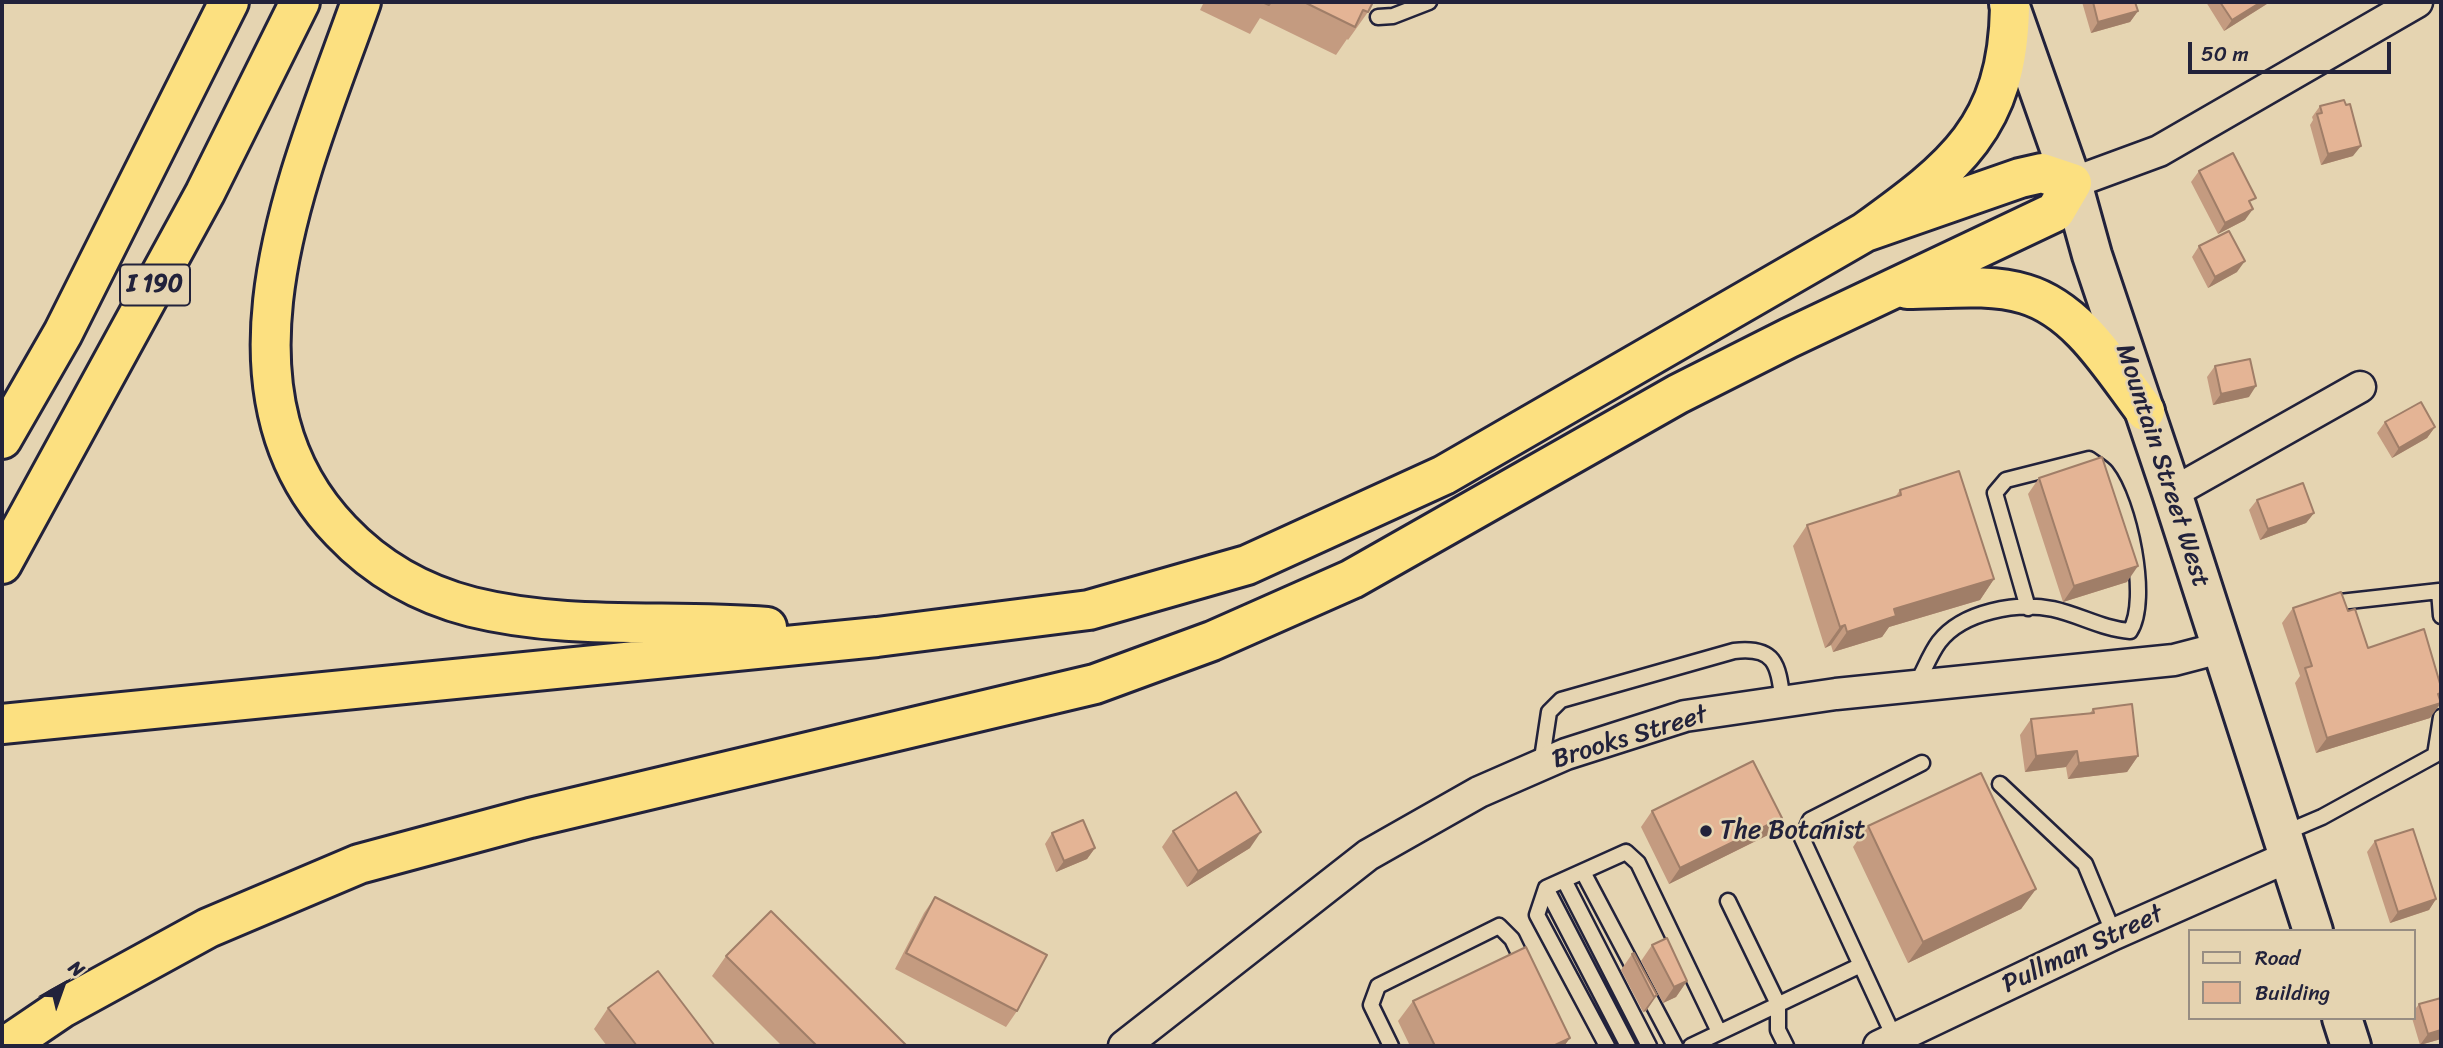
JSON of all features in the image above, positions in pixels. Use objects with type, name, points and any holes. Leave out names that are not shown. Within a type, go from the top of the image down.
[{"type":"highway","name":"I 190","points":[[2,439],[63,333],[229,2]]},
{"type":"highway","name":"I 190","points":[[2,564],[198,205],[300,2]]},
{"type":"highway","points":[[361,2],[294,193],[281,245],[274,298],[273,381],[283,436],[301,479],[332,522],[381,568],[408,583],[439,597],[507,614],[582,622],[751,626],[877,637]]},
{"type":"highway","points":[[2,724],[877,637],[1088,610],[1247,565],[1444,475],[1865,232],[1938,178],[1976,136],[1988,114],[2005,65],[2009,5]]},
{"type":"highway","points":[[6,1046],[62,1008],[208,928],[359,864],[530,818],[1096,684],[1212,641],[1352,579],[1678,394],[2054,212],[2072,183],[2042,173],[2020,178],[1865,232]]},
{"type":"highway","points":[[1895,289],[1994,289],[2026,294],[2053,308],[2079,328],[2145,411]]},
{"type":"main road","name":"Mountain Street West","points":[[2009,5],[2072,183],[2092,255],[2312,929]]},
{"type":"main road","points":[[2343,1020],[2351,1046]]},
{"type":"street","points":[[2072,183],[2159,151],[2417,2]]},
{"type":"street","points":[[2172,493],[2360,387]]},
{"type":"street","name":"Brooks Street","points":[[1124,1046],[1368,855],[1479,792],[1541,765],[1685,716],[1916,686],[2174,660],[2220,648]]},
{"type":"street","name":"Pullman Street","points":[[1887,1042],[2114,934],[2285,846]]},
{"type":"lane","points":[[1378,17],[1393,16],[1429,2]]},
{"type":"lane","points":[[1916,686],[1940,641],[1965,620],[2007,607],[2028,608],[2052,609],[2114,630],[2130,631],[2137,621],[2138,586],[2125,510],[2106,472],[2089,458],[2006,480],[1995,492],[2028,608]]},
{"type":"lane","points":[[2340,602],[2439,591],[2441,616]]},
{"type":"lane","points":[[1541,765],[1549,712],[1561,700],[1734,651],[1752,649],[1769,655],[1778,669],[1783,702]]},
{"type":"lane","points":[[2285,846],[2322,817],[2435,755],[2441,717]]},
{"type":"lane","points":[[1887,1042],[1861,965],[1802,838],[1810,820],[1922,762]]},
{"type":"lane","points":[[2000,784],[2085,864],[2114,934]]},
{"type":"lane","points":[[1607,1046],[1537,915],[1546,888],[1626,852],[1638,863],[1719,1032]]},
{"type":"lane","points":[[1583,872],[1675,1046]]},
{"type":"lane","points":[[1564,880],[1648,1046]]},
{"type":"lane","points":[[1546,888],[1628,1046]]},
{"type":"lane","points":[[1728,901],[1778,1004],[1778,1030],[1786,1046]]},
{"type":"lane","points":[[1391,1046],[1371,1005],[1378,986],[1499,926],[1512,939],[1530,975]]},
{"type":"lane","points":[[1691,1046],[1861,965]]},
{"type":"building","points":[[1304,2],[1373,2],[1368,12],[1363,10],[1355,27]]},
{"type":"building","points":[[2093,2],[2135,2],[2138,11],[2098,22]]},
{"type":"building","points":[[2220,2],[2261,2],[2232,20]]},
{"type":"building","points":[[2344,100],[2346,105],[2350,104],[2361,146],[2328,154],[2317,114],[2322,113],[2320,106]]},
{"type":"building","points":[[2233,153],[2256,198],[2249,201],[2253,209],[2225,223],[2199,171]]},
{"type":"building","points":[[2229,231],[2245,261],[2215,277],[2199,246]]},
{"type":"building","points":[[2250,359],[2256,386],[2221,394],[2215,366]]},
{"type":"building","points":[[2421,402],[2435,427],[2399,448],[2385,422]]},
{"type":"building","points":[[2102,457],[2138,566],[2074,586],[2039,478]]},
{"type":"building","points":[[1959,471],[1994,579],[1894,609],[1896,616],[1847,632],[1845,625],[1840,627],[1807,525],[1901,495],[1900,490]]},
{"type":"building","points":[[2303,483],[2314,513],[2268,529],[2257,500]]},
{"type":"building","points":[[2341,592],[2348,611],[2355,609],[2368,648],[2424,629],[2441,687],[2441,693],[2438,694],[2441,703],[2327,738],[2305,668],[2312,666],[2293,608]]},
{"type":"building","points":[[2132,704],[2138,756],[2079,763],[2077,751],[2036,756],[2031,719],[2094,713],[2093,709]]},
{"type":"building","name":"The Botanist","points":[[1753,761],[1782,818],[1680,868],[1652,811]]},
{"type":"building","points":[[1981,773],[2036,889],[1923,942],[1868,826]]},
{"type":"building","points":[[1236,792],[1261,832],[1198,871],[1173,831]]},
{"type":"building","points":[[1083,820],[1095,848],[1064,861],[1052,833]]},
{"type":"building","points":[[2413,829],[2436,899],[2398,912],[2375,841]]},
{"type":"building","points":[[935,897],[1047,955],[1017,1011],[906,953]]},
{"type":"building","points":[[771,911],[907,1046],[817,1046],[726,956]]},
{"type":"building","points":[[1667,938],[1687,981],[1674,987],[1652,945]]},
{"type":"building","points":[[1526,947],[1570,1038],[1553,1046],[1435,1046],[1413,1001]]},
{"type":"building","points":[[1634,953],[1657,995],[1654,997],[1632,954]]},
{"type":"building","points":[[658,971],[715,1046],[637,1046],[608,1008]]},
{"type":"building","points":[[2441,998],[2441,1030],[2428,1034],[2419,1004]]},
{"type":"place","name":"The Botanist","points":[[1706,831]]}]
